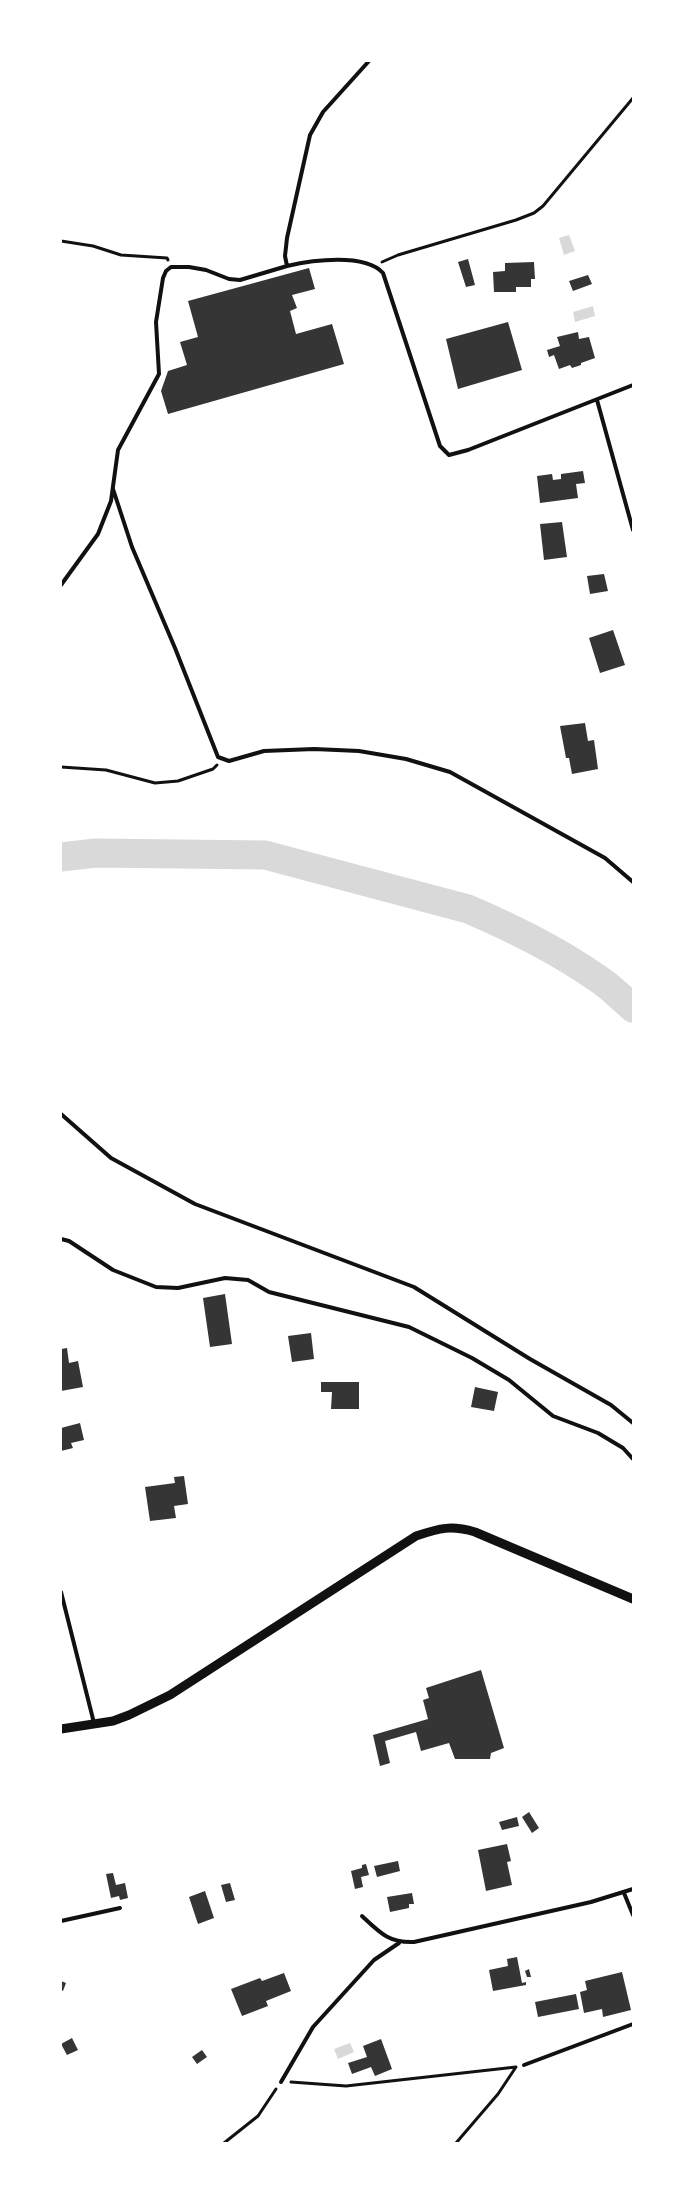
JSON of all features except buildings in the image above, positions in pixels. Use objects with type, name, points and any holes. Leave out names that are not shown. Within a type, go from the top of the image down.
[{"type":"street","points":[[61,1729],[95,1725],[129,1715],[170,1695],[416,1536],[435,1530],[456,1527],[475,1532],[633,1599]]},
{"type":"lane","points":[[287,266],[285,256],[286,238],[305,148],[310,135],[323,112],[369,61]]},
{"type":"lane","points":[[61,585],[98,534],[112,501],[118,450],[159,374],[156,322],[163,278],[171,267],[206,270],[229,279],[240,280],[287,266],[340,260],[367,263],[378,267],[386,280],[440,446],[449,455],[468,450],[633,385]]},
{"type":"lane","points":[[597,400],[633,530]]},
{"type":"lane","points":[[113,488],[132,547],[175,648],[218,757],[229,761],[264,751],[359,751],[406,759],[450,772],[605,858],[633,882]]},
{"type":"lane","points":[[61,1114],[111,1158],[195,1204],[414,1287],[530,1359],[611,1405],[633,1423]]},
{"type":"lane","points":[[61,1238],[69,1241],[113,1270],[156,1287],[178,1288],[225,1278],[248,1280],[269,1292],[409,1327],[472,1358],[509,1380],[554,1416],[598,1433],[623,1448],[633,1460]]},
{"type":"lane","points":[[61,1592],[95,1725]]},
{"type":"lane","points":[[362,1916],[381,1934],[399,1942],[414,1942],[591,1902],[633,1890]]},
{"type":"lane","points":[[624,1893],[633,1915]]},
{"type":"lane","points":[[61,1921],[120,1908]]},
{"type":"lane","points":[[282,2082],[313,2027],[374,1960],[399,1942]]},
{"type":"lane","points":[[524,2065],[633,2024]]},
{"type":"path","points":[[378,267],[388,258],[534,213],[556,191],[633,98]]},
{"type":"path","points":[[61,241],[93,246],[121,255],[167,258],[171,267]]},
{"type":"path","points":[[61,767],[106,770],[155,783],[178,781],[213,769],[223,759]]},
{"type":"path","points":[[224,2143],[258,2116],[282,2082],[346,2086],[524,2065]]},
{"type":"path","points":[[456,2143],[498,2094],[516,2067]]},
{"type":"shaded area","points":[[569,235],[575,251],[564,255],[559,238]]},
{"type":"shaded area","points":[[593,306],[595,316],[575,322],[573,312]]},
{"type":"shaded area","points":[[350,2043],[354,2052],[338,2059],[334,2049]]},
{"type":"waterway","points":[[61,857],[96,853],[265,855],[468,909],[551,949],[602,981],[633,1008]]}]
